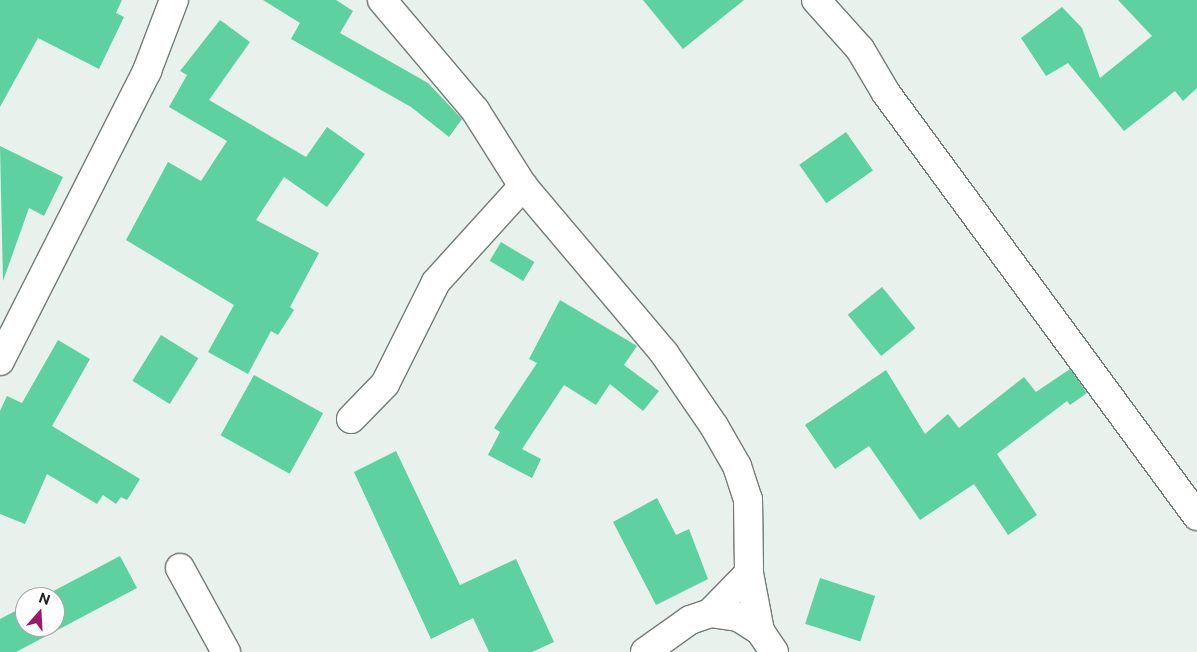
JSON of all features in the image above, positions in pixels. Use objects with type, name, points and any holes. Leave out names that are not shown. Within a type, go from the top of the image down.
[{"type":"street","points":[[0,361],[147,72],[174,0]]},
{"type":"street","points":[[382,0],[475,110],[523,186],[658,346],[714,426],[737,466],[748,499],[749,573],[767,641]]},
{"type":"street","points":[[816,0],[860,49],[886,92],[1192,504]]},
{"type":"street","points":[[351,419],[385,384],[436,282],[523,186]]},
{"type":"street","points":[[180,568],[226,652]]},
{"type":"street","points":[[645,652],[690,620],[710,613],[749,573]]},
{"type":"street","points":[[710,613],[738,617],[767,641]]},
{"type":"building","points":[[0,0],[122,0],[116,13],[124,17],[99,69],[38,38],[0,107]]},
{"type":"building","points":[[263,0],[336,0],[353,11],[340,33],[428,83],[462,119],[449,137],[411,107],[291,39],[300,23]]},
{"type":"building","points":[[643,0],[744,0],[683,49]]},
{"type":"building","points":[[1118,0],[1197,0],[1197,88],[1183,101],[1175,91],[1124,131],[1068,63],[1046,76],[1021,38],[1062,7],[1082,28],[1100,78],[1152,36]]},
{"type":"building","points":[[220,20],[250,42],[209,100],[306,157],[327,127],[365,154],[327,207],[284,177],[256,220],[319,253],[290,307],[294,310],[278,335],[271,331],[248,374],[208,352],[234,305],[126,240],[168,162],[201,181],[227,141],[169,107],[187,75],[180,71]]},
{"type":"building","points":[[846,132],[873,171],[826,203],[799,165]]},
{"type":"building","points":[[0,146],[63,177],[44,216],[29,208],[3,281]]},
{"type":"building","points":[[501,242],[534,262],[523,281],[490,261]]},
{"type":"building","points":[[882,287],[915,328],[881,356],[848,315]]},
{"type":"building","points":[[560,300],[637,346],[624,365],[659,391],[643,411],[610,384],[596,405],[564,385],[522,449],[541,459],[532,478],[488,455],[500,432],[494,428],[537,363],[529,359]]},
{"type":"building","points":[[161,335],[198,358],[170,404],[132,381]]},
{"type":"building","points":[[58,340],[90,359],[52,426],[140,479],[127,500],[121,497],[116,504],[103,495],[97,504],[47,474],[25,524],[0,514],[0,411],[7,396],[22,403]]},
{"type":"building","points":[[1070,369],[1087,393],[1070,405],[1067,401],[997,454],[1037,515],[1008,535],[974,484],[920,520],[869,446],[835,469],[805,425],[886,370],[925,434],[948,414],[959,428],[1024,377],[1036,392]]},
{"type":"building","points":[[254,375],[323,413],[290,474],[221,435]]},
{"type":"building","points":[[396,451],[460,585],[516,559],[554,642],[532,652],[489,652],[473,618],[431,639],[354,472]]},
{"type":"building","points":[[657,498],[676,535],[689,529],[708,579],[656,605],[613,522]]},
{"type":"building","points":[[120,556],[137,588],[65,626],[65,587],[61,587]]},
{"type":"building","points":[[820,578],[875,596],[860,642],[805,624]]},
{"type":"building","points":[[15,611],[15,637],[44,637],[16,652],[0,652],[0,619]]}]
